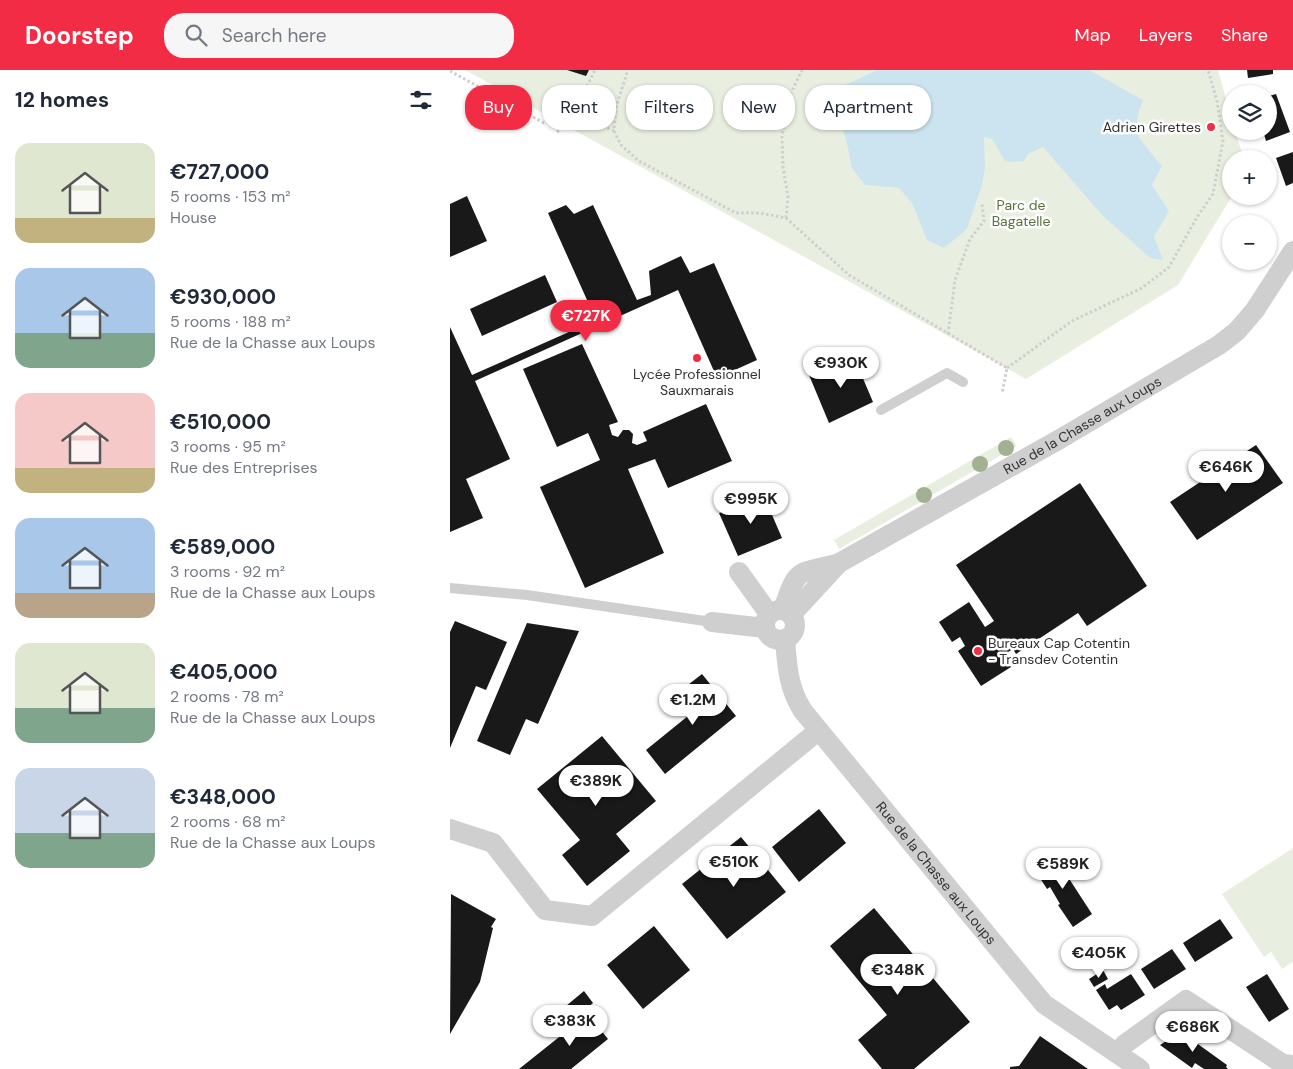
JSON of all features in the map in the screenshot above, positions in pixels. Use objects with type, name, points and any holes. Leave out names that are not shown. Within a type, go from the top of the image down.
[{"type":"street","name":"Rue de la Chasse aux Loups","points":[[1140,1069],[1044,1004],[818,731],[799,705],[791,689],[786,662],[785,639],[770,637],[777,617],[796,577],[801,572],[840,563],[1060,440],[1219,345],[1237,331],[1255,310],[1293,251]]},
{"type":"street","points":[[739,572],[777,617]]},
{"type":"street","points":[[712,622],[777,617]]},
{"type":"street","points":[[450,829],[493,843],[546,910],[592,916],[818,731]]},
{"type":"street","points":[[1117,1053],[1126,1044],[1186,1000],[1283,1064],[1293,1065]]},
{"type":"lane","points":[[880,410],[947,373],[964,382]]},
{"type":"lane","points":[[450,588],[527,596],[712,622]]},
{"type":"path","points":[[588,85],[595,70]]},
{"type":"path","points":[[628,70],[616,107],[614,131],[621,145],[639,161],[736,213],[760,213],[786,218],[849,275],[1007,368]]},
{"type":"path","points":[[786,218],[788,197],[783,166],[782,135],[790,95],[802,70]]},
{"type":"path","points":[[1002,394],[1007,368],[1072,321],[1142,288],[1169,267],[1197,217],[1213,194],[1223,142],[1217,101],[1208,70]]},
{"type":"path","points":[[450,71],[542,122]]},
{"type":"path","points":[[948,334],[955,280],[970,239],[984,221],[982,204]]},
{"type":"green space","name":"Parc de Bagatelle","points":[[465,70],[1218,70],[1222,85],[1222,140],[1238,140],[1241,150],[1222,150],[1222,205],[1227,205],[1178,285],[1026,379],[574,130],[616,130],[616,85],[542,85],[542,112],[532,107],[532,85],[492,85]]},
{"type":"green space","points":[[1011,437],[1017,446],[839,549],[834,540]]},
{"type":"green space","points":[[1293,848],[1293,962],[1282,969],[1271,952],[1264,957],[1222,894]]},
{"type":"water","points":[[877,70],[1089,70],[1143,100],[1137,118],[1139,138],[1162,166],[1152,185],[1169,211],[1154,237],[1163,260],[1150,258],[1102,215],[1043,147],[1028,154],[1024,161],[1005,161],[992,139],[984,137],[985,168],[982,185],[967,229],[944,248],[927,240],[912,203],[899,188],[865,185],[852,168],[843,130],[931,130],[931,85],[845,85]]},
{"type":"building","points":[[567,70],[589,70],[586,76]]},
{"type":"building","points":[[1247,70],[1273,70],[1273,74],[1248,78]]},
{"type":"building","points":[[1277,97],[1290,132],[1277,137]]},
{"type":"building","points":[[1293,152],[1293,183],[1286,186],[1277,158]]},
{"type":"building","points":[[467,196],[487,241],[450,257],[450,204]]},
{"type":"building","points":[[566,205],[574,214],[593,205],[637,300],[651,295],[649,271],[681,256],[690,273],[714,263],[757,360],[717,378],[678,290],[475,381],[510,459],[466,479],[483,518],[450,532],[450,327],[472,375],[596,320],[548,213]]},
{"type":"building","points":[[545,275],[557,302],[482,336],[470,309]]},
{"type":"building","points":[[582,344],[618,422],[609,425],[612,435],[618,437],[623,430],[629,430],[633,434],[632,443],[637,445],[647,441],[643,432],[706,404],[732,461],[668,488],[655,459],[628,469],[664,553],[585,588],[540,487],[600,460],[588,433],[557,447],[523,369]]},
{"type":"building","points":[[853,355],[873,402],[829,423],[809,375]]},
{"type":"building","points":[[1256,445],[1283,483],[1197,540],[1170,502]]},
{"type":"building","points":[[1080,483],[1147,586],[1087,626],[1078,613],[1016,654],[1013,649],[1003,655],[1011,667],[981,686],[958,651],[965,646],[960,637],[952,642],[939,622],[969,602],[985,627],[994,621],[956,565]]},
{"type":"building","points":[[763,494],[782,538],[738,556],[719,513]]},
{"type":"building","points":[[455,621],[507,642],[486,690],[476,686],[450,748],[450,632]]},
{"type":"building","points":[[527,623],[579,631],[538,724],[526,719],[510,755],[477,741]]},
{"type":"building","points":[[702,674],[736,716],[665,774],[646,750],[699,707],[684,688]]},
{"type":"building","points":[[602,736],[656,801],[616,834],[630,851],[587,886],[562,855],[580,840],[537,789]]},
{"type":"building","points":[[819,809],[846,843],[799,882],[772,847]]},
{"type":"building","points":[[741,837],[786,892],[727,939],[682,884]]},
{"type":"building","points":[[1053,854],[1092,914],[1073,927],[1058,905],[1060,904],[1050,887],[1047,889],[1033,867]]},
{"type":"building","points":[[451,894],[496,919],[491,927],[493,928],[480,982],[450,1034]]},
{"type":"building","points":[[874,908],[970,1022],[914,1069],[882,1069],[858,1040],[887,1015],[830,946]]},
{"type":"building","points":[[1220,919],[1233,938],[1195,962],[1183,943]]},
{"type":"building","points":[[654,926],[690,970],[643,1009],[607,965]]},
{"type":"building","points":[[1172,949],[1186,969],[1154,989],[1141,969]]},
{"type":"building","points":[[1103,970],[1108,979],[1094,987],[1089,979]]},
{"type":"building","points":[[1131,974],[1145,995],[1121,1010],[1117,1005],[1109,1010],[1096,990],[1105,984],[1107,989]]},
{"type":"building","points":[[1267,974],[1289,1009],[1269,1022],[1246,987]]},
{"type":"building","points":[[584,991],[593,1003],[575,1018],[566,1006]]},
{"type":"building","points":[[588,1014],[608,1039],[571,1069],[519,1069]]},
{"type":"building","points":[[1184,1034],[1227,1065],[1228,1069],[1204,1069],[1195,1063],[1192,1068],[1160,1045],[1174,1036],[1179,1039]]},
{"type":"building","points":[[1040,1036],[1088,1069],[1010,1069],[1010,1067],[1019,1066]]},
{"type":"place","name":"Adrien Girettes","points":[[1211,127]]},
{"type":"place","name":"Lycée Professionnel Sauxmarais","points":[[697,358]]},
{"type":"place","name":"Bureaux Cap Cotentin - Transdev Cotentin","points":[[978,651]]}]
